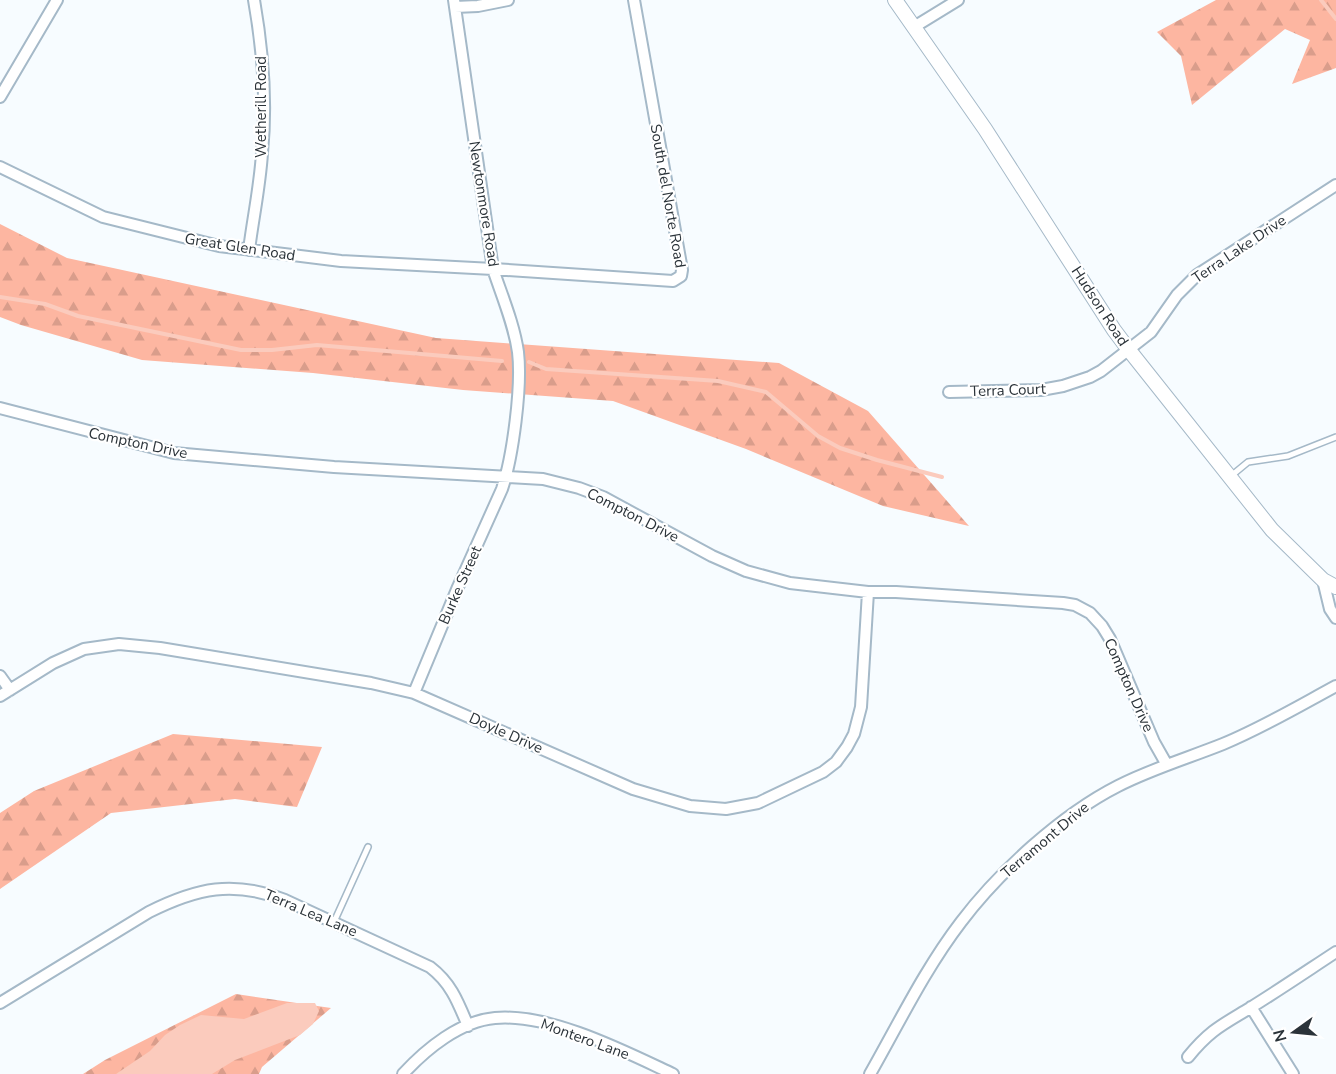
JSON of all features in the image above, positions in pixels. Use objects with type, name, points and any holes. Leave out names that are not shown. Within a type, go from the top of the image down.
[{"type":"street","points":[[0,97],[57,0]]},
{"type":"street","name":"Wetherill Road","points":[[249,250],[264,127],[262,57],[254,0]]},
{"type":"street","points":[[454,3],[478,6],[508,0]]},
{"type":"street","name":"South del Norte Road","points":[[493,269],[667,282],[677,280],[681,276],[682,270],[634,0]]},
{"type":"street","name":"Hudson Road","points":[[895,0],[991,139],[1129,350],[1272,530],[1323,580],[1336,587]]},
{"type":"street","points":[[914,27],[957,0]]},
{"type":"street","name":"Newtonmore Road","points":[[454,3],[493,269],[515,340],[518,362],[516,417],[507,477]]},
{"type":"street","name":"Great Glen Road","points":[[0,167],[103,217],[200,242],[341,261],[493,269]]},
{"type":"street","name":"Terra Lake Drive","points":[[1129,350],[1151,332],[1177,296],[1197,275],[1336,185]]},
{"type":"street","name":"Terra Court","points":[[949,392],[1041,390],[1063,386],[1101,371],[1129,350]]},
{"type":"street","name":"Compton Drive","points":[[0,408],[174,453],[334,467],[543,479],[595,494],[712,556],[746,571],[790,583],[868,592],[1075,605],[1090,612],[1110,639],[1154,742],[1167,765]]},
{"type":"street","name":"Burke Street","points":[[414,693],[507,477]]},
{"type":"street","points":[[1323,580],[1330,609],[1336,618]]},
{"type":"street","name":"Doyle Drive","points":[[5,693],[69,655],[96,646],[119,644],[160,648],[371,683],[414,693],[575,764],[665,800],[710,809],[741,807],[784,792],[823,772],[836,762],[848,747],[861,706],[868,592]]},
{"type":"street","points":[[0,676],[5,693]]},
{"type":"street","name":"Terramont Drive","points":[[870,1074],[960,922],[1021,858],[1076,812],[1116,787],[1233,739],[1336,686]]},
{"type":"street","name":"Terra Lea Lane","points":[[0,1003],[173,900],[207,890],[225,888],[260,891],[285,900],[430,967],[442,975],[454,993],[468,1026]]},
{"type":"street","points":[[1188,1056],[1207,1034],[1336,952]]},
{"type":"street","points":[[1251,1007],[1293,1074]]},
{"type":"street","name":"Montero Lane","points":[[403,1074],[440,1041],[468,1026],[495,1018],[531,1020],[590,1037],[673,1074]]},
{"type":"lane","points":[[1229,477],[1248,462],[1288,456],[1336,437]]},
{"type":"lane","points":[[334,922],[368,847]]},
{"type":"green space","points":[[1216,0],[1336,0],[1336,68],[1292,84],[1310,40],[1285,29],[1192,105],[1181,56],[1157,32]]},
{"type":"green space","points":[[0,224],[67,258],[436,338],[779,363],[868,411],[969,526],[883,506],[746,449],[613,401],[463,390],[313,373],[142,360],[21,325],[0,317]]},
{"type":"green space","points":[[173,734],[322,747],[297,807],[235,799],[111,813],[0,889],[0,813],[34,791]]},
{"type":"green space","points":[[236,994],[331,1008],[262,1067],[259,1074],[83,1074],[105,1060]]},
{"type":"shaded area","points":[[287,1003],[315,1003],[319,1011],[313,1024],[300,1035],[235,1060],[212,1074],[116,1074],[150,1051],[165,1035],[201,1015],[244,1019]]},
{"type":"waterway","points":[[1321,0],[1336,19]]},
{"type":"waterway","points":[[0,297],[45,304],[78,316],[241,350],[272,350],[317,345],[502,361]]},
{"type":"waterway","points":[[529,362],[546,369],[718,381],[766,392],[818,436],[840,448],[942,477]]}]
